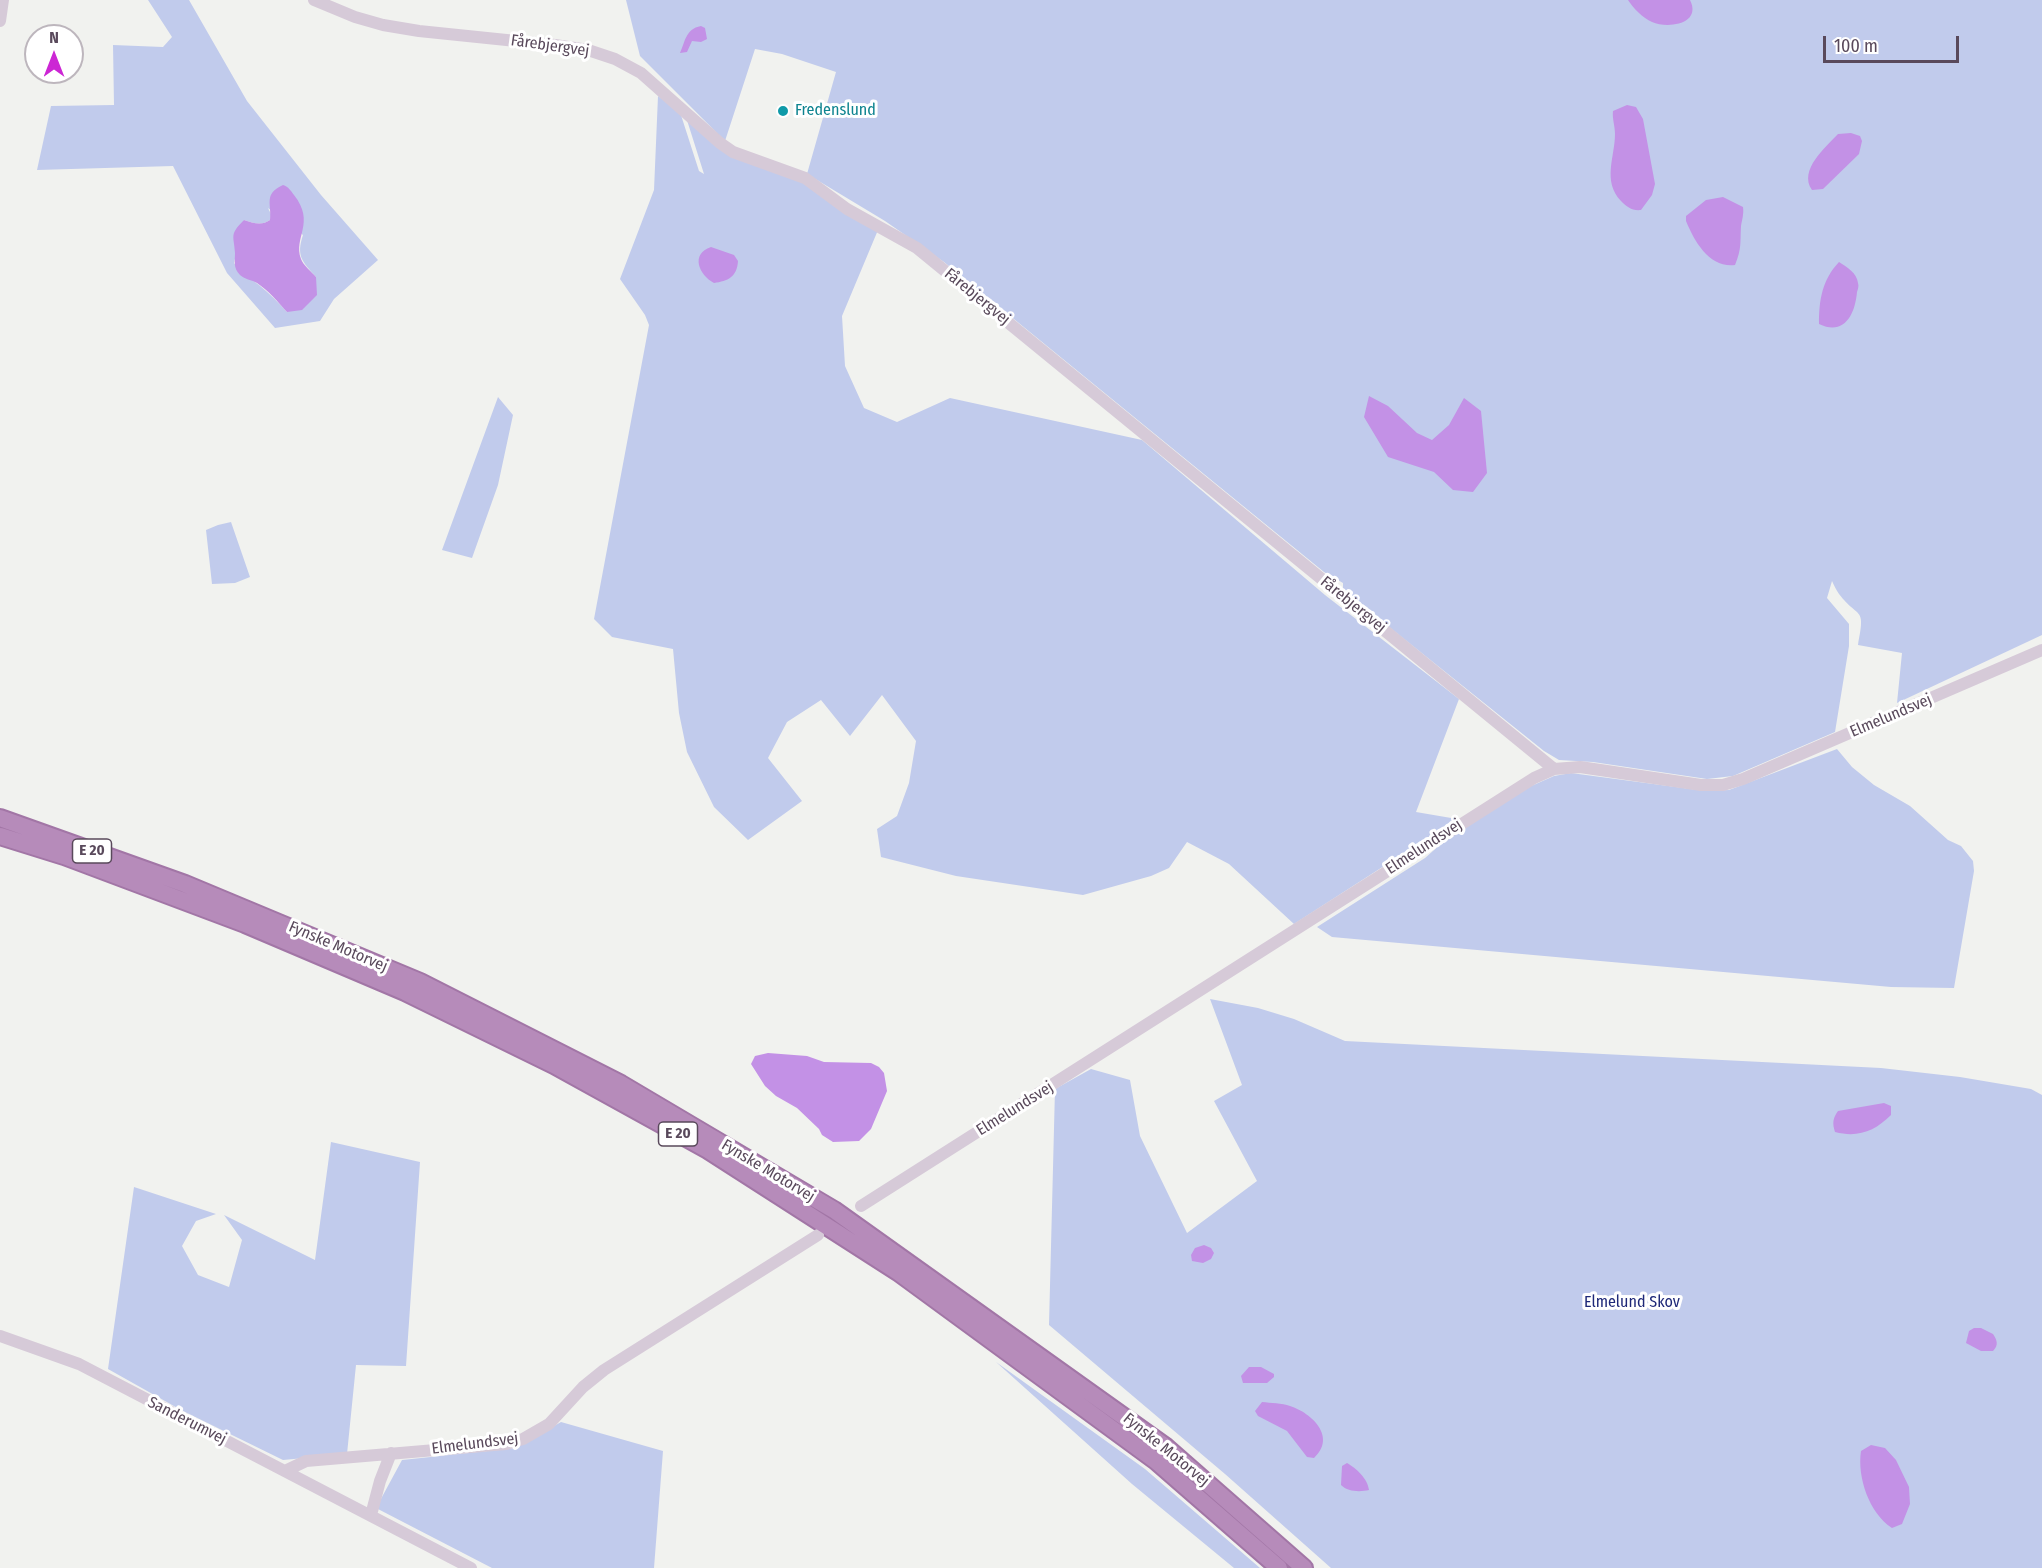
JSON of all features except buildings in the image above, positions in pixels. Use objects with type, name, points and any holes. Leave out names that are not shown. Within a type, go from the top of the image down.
[{"type":"highway","name":"Fynske Motorvej","points":[[0,818],[185,884],[420,981],[621,1084],[854,1224],[1166,1446],[1304,1568]]},
{"type":"highway","name":"Fynske Motorvej","points":[[0,836],[64,856],[245,924],[405,992],[554,1065],[708,1150],[898,1272],[1128,1440],[1156,1461],[1279,1568]]},
{"type":"street","points":[[0,21],[3,0]]},
{"type":"street","name":"Fårebjergvej","points":[[314,0],[355,17],[383,25],[588,50],[629,66],[658,87],[733,152],[805,178],[847,208],[917,248],[1554,769]]},
{"type":"street","name":"Elmelundsvej","points":[[861,1206],[1534,778],[1554,769],[1580,767],[1701,785],[1723,784],[1743,779],[2042,650]]},
{"type":"street","name":"Elmelundsvej","points":[[285,1471],[306,1461],[506,1444],[537,1433],[604,1370],[818,1235]]},
{"type":"street","name":"Sanderumvej","points":[[0,1336],[79,1364],[471,1568]]},
{"type":"street","points":[[371,1515],[380,1481],[391,1453]]},
{"type":"green space","points":[[148,0],[189,0],[247,101],[321,195],[378,260],[334,299],[320,321],[275,328],[227,273],[173,166],[37,170],[51,106],[114,105],[113,45],[163,47],[172,37]],"holes":[[[268,208],[303,235],[300,253],[307,267],[316,277],[287,312],[263,288],[242,274],[234,263],[244,220],[257,223],[267,222],[271,214]]]},
{"type":"green space","points":[[626,0],[2042,0],[2042,635],[1897,703],[1902,653],[1858,645],[1861,618],[1839,594],[1832,581],[1827,598],[1849,624],[1849,646],[1835,732],[1733,776],[1707,779],[1593,762],[1559,760],[1544,751],[1343,590],[1343,583],[1324,572],[944,262],[885,221],[807,174],[836,72],[782,54],[755,49],[725,141],[640,56]]},
{"type":"green space","points":[[658,96],[680,112],[699,171],[704,174],[686,117],[718,146],[805,183],[878,230],[842,316],[845,366],[864,408],[897,422],[950,398],[1142,440],[1325,595],[1459,699],[1416,812],[1457,819],[1294,924],[1229,864],[1187,842],[1169,868],[1151,876],[1083,895],[956,876],[881,857],[877,829],[897,816],[909,783],[916,741],[882,695],[850,736],[821,700],[787,722],[768,758],[802,801],[748,840],[714,807],[687,752],[679,713],[673,649],[612,637],[594,619],[649,325],[645,315],[620,279],[654,190]]},
{"type":"green space","points":[[498,397],[513,415],[498,485],[472,558],[442,550]]},
{"type":"green space","points":[[231,522],[250,577],[235,583],[212,584],[206,530]]},
{"type":"green space","points":[[1837,749],[1852,767],[1874,785],[1910,806],[1948,840],[1961,846],[1973,861],[1974,871],[1954,988],[1891,987],[1332,937],[1317,927],[1425,858],[1451,835],[1529,787],[1554,776],[1571,773],[1706,791],[1729,790]]},
{"type":"green space","name":"Elmelund Skov","points":[[1210,999],[1258,1008],[1294,1019],[1345,1041],[1881,1068],[1960,1077],[2031,1089],[2042,1095],[2042,1568],[1331,1568],[1225,1474],[1049,1325],[1055,1089],[1091,1069],[1130,1080],[1140,1136],[1187,1233],[1257,1181],[1214,1101],[1242,1085]]},
{"type":"green space","points":[[331,1142],[420,1162],[406,1366],[356,1365],[347,1454],[283,1460],[181,1410],[108,1369],[134,1187],[216,1214],[196,1221],[182,1246],[198,1275],[229,1287],[242,1240],[224,1215],[315,1260]]},
{"type":"green space","points":[[996,1362],[1145,1469],[1260,1568],[1234,1568],[1132,1484]]},
{"type":"green space","points":[[561,1422],[663,1451],[654,1568],[492,1568],[376,1508],[402,1460],[516,1448]]},
{"type":"shaded area","points":[[1628,0],[1690,0],[1691,15],[1682,23],[1659,24],[1642,15]]},
{"type":"shaded area","points":[[701,26],[705,28],[707,39],[701,42],[692,41],[687,52],[680,53],[689,33]]},
{"type":"shaded area","points":[[1627,105],[1636,107],[1643,119],[1655,184],[1652,195],[1641,210],[1630,208],[1621,201],[1612,185],[1611,169],[1615,134],[1613,111]]},
{"type":"shaded area","points":[[1851,133],[1860,136],[1862,141],[1859,154],[1823,189],[1812,190],[1808,175],[1815,159],[1838,134]]},
{"type":"shaded area","points":[[283,185],[294,195],[303,214],[304,222],[299,251],[302,261],[316,277],[317,295],[302,310],[287,312],[261,286],[242,276],[236,270],[233,239],[234,232],[244,220],[261,223],[270,220],[271,196],[277,188]]},
{"type":"shaded area","points":[[1723,197],[1743,207],[1740,250],[1735,265],[1726,265],[1711,258],[1694,238],[1686,221],[1686,216],[1706,200]]},
{"type":"shaded area","points":[[711,247],[734,255],[738,261],[734,274],[724,281],[714,283],[704,275],[699,265],[700,254]]},
{"type":"shaded area","points":[[1839,262],[1854,273],[1858,288],[1854,308],[1847,321],[1835,327],[1828,327],[1819,324],[1821,299],[1825,283]]},
{"type":"shaded area","points":[[1369,396],[1388,406],[1417,433],[1432,440],[1449,425],[1464,398],[1481,411],[1487,473],[1473,492],[1453,490],[1434,472],[1388,457],[1364,417]]},
{"type":"shaded area","points":[[768,1053],[807,1056],[824,1062],[871,1063],[879,1067],[884,1073],[887,1091],[871,1129],[859,1141],[833,1142],[822,1135],[819,1129],[797,1108],[776,1096],[765,1086],[751,1064],[755,1056]]},
{"type":"shaded area","points":[[1884,1103],[1891,1106],[1891,1115],[1879,1125],[1866,1132],[1843,1134],[1835,1132],[1834,1121],[1838,1111]]},
{"type":"shaded area","points":[[1204,1245],[1211,1248],[1214,1253],[1211,1259],[1203,1263],[1192,1261],[1191,1255],[1195,1248]]},
{"type":"shaded area","points":[[1981,1328],[1993,1334],[1997,1343],[1993,1351],[1981,1351],[1966,1343],[1969,1331]]},
{"type":"shaded area","points":[[1249,1367],[1261,1367],[1274,1374],[1274,1377],[1267,1383],[1243,1383],[1241,1376]]},
{"type":"shaded area","points":[[1262,1402],[1290,1406],[1313,1420],[1319,1427],[1323,1442],[1314,1458],[1307,1457],[1287,1431],[1258,1416],[1255,1411]]},
{"type":"shaded area","points":[[1871,1445],[1885,1448],[1896,1460],[1909,1487],[1910,1504],[1902,1524],[1892,1528],[1871,1504],[1863,1483],[1861,1451]]},
{"type":"shaded area","points":[[1347,1463],[1361,1474],[1369,1490],[1354,1491],[1341,1485],[1342,1466]]},
{"type":"place","name":"Fredenslund","points":[[783,111]]}]
